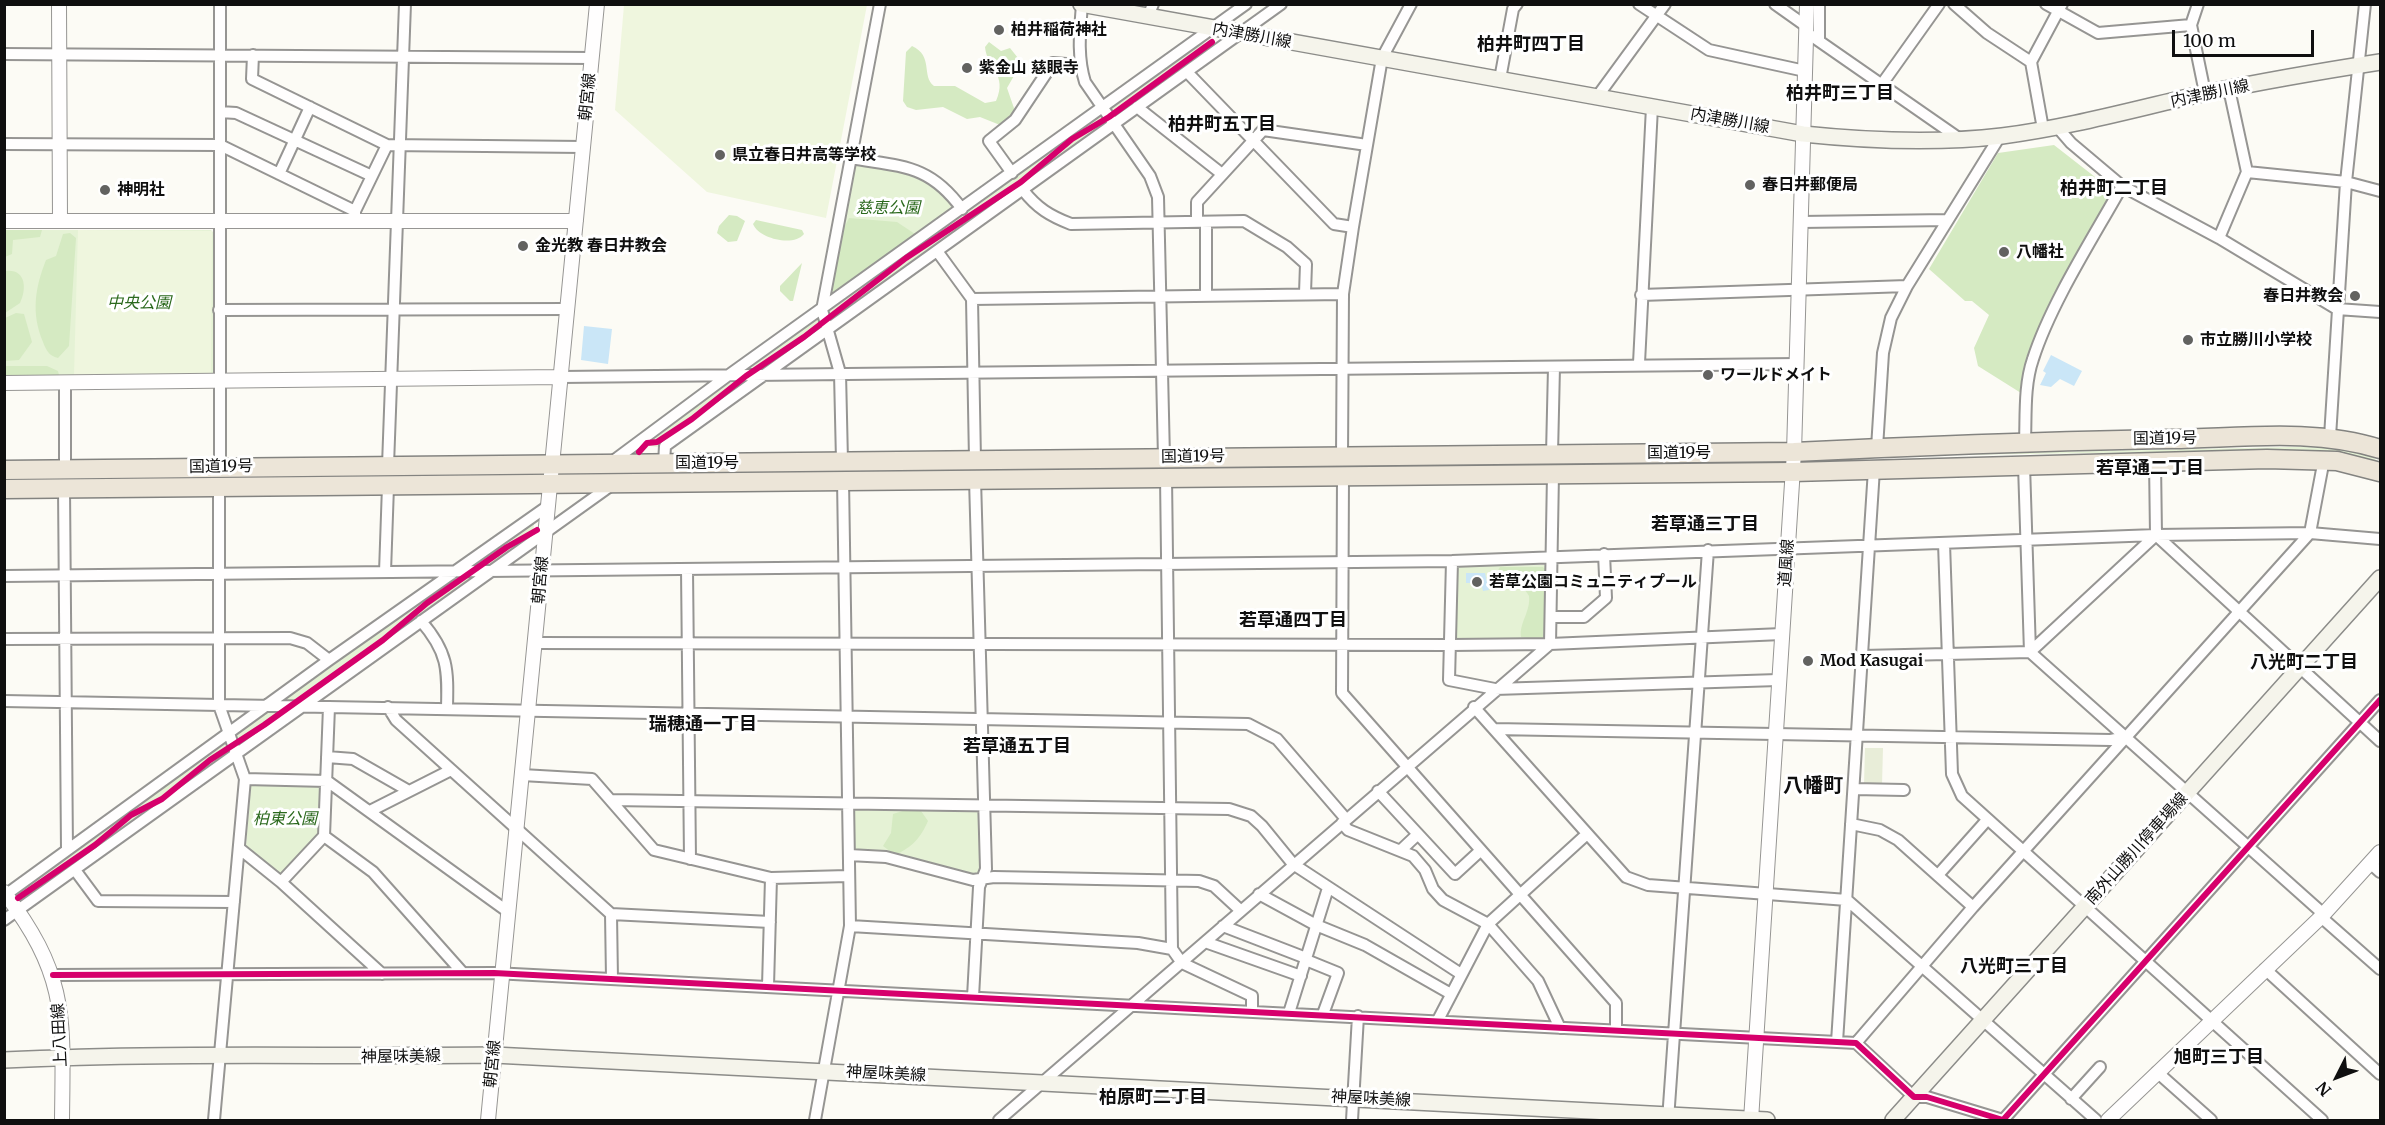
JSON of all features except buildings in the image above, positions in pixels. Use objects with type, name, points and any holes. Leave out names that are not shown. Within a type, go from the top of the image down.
[{"type":"highway","name":"国道19号","points":[[4,470],[1794,452],[2025,442],[2330,437],[2380,449]]},
{"type":"highway","name":"国道19号","points":[[4,489],[1793,472],[2324,459],[2380,472]]},
{"type":"main road","name":"内津勝川線","points":[[1082,5],[1150,11],[1212,29],[1803,134],[1866,141],[1914,142],[2000,136],[2051,129],[2205,93],[2380,62]]},
{"type":"main road","name":"南外山勝川停車場線","points":[[1893,1120],[2380,578]]},
{"type":"main road","name":"神屋味美線","points":[[4,1059],[220,1055],[365,1058],[494,1055],[1354,1098],[1668,1118],[1767,1120]]},
{"type":"street","points":[[59,4],[60,221]]},
{"type":"street","points":[[220,4],[220,467]]},
{"type":"street","points":[[388,465],[405,4]]},
{"type":"street","name":"朝宮線","points":[[488,1120],[597,4]]},
{"type":"street","points":[[842,462],[840,373],[822,310],[880,4]]},
{"type":"street","points":[[664,463],[665,446],[1023,190],[1212,29],[1246,4]]},
{"type":"street","points":[[609,464],[726,377],[1012,173],[1108,116],[1137,107],[1281,4]]},
{"type":"street","points":[[1342,456],[1343,294],[1353,227],[1382,58],[1411,4]]},
{"type":"street","points":[[1639,4],[1709,50],[1805,71]]},
{"type":"street","points":[[1597,97],[1665,4]]},
{"type":"street","points":[[1775,4],[1819,40],[1960,138]]},
{"type":"street","points":[[1795,4],[1803,25]]},
{"type":"street","name":"道風線","points":[[1751,1120],[1793,472],[1805,71],[1803,25],[1807,4]]},
{"type":"street","points":[[1819,4],[1819,40]]},
{"type":"street","points":[[1882,84],[1939,4]]},
{"type":"street","points":[[1954,4],[1987,33],[2031,62],[2051,129],[2122,186],[2219,238],[2337,309],[2380,312]]},
{"type":"street","points":[[2046,4],[2060,8],[2098,33],[2192,25]]},
{"type":"street","points":[[2198,4],[2192,25],[2205,93]]},
{"type":"street","points":[[2330,437],[2346,182],[2364,4]]},
{"type":"street","points":[[1082,5],[1080,65],[1085,82],[1150,177],[1158,197],[1164,458]]},
{"type":"street","points":[[1500,79],[1512,6]]},
{"type":"street","points":[[2031,62],[2060,8]]},
{"type":"street","points":[[4,54],[592,58]]},
{"type":"street","points":[[253,55],[252,79],[387,145],[583,147]]},
{"type":"street","points":[[1012,173],[989,141],[1015,120],[1053,63],[1080,65]]},
{"type":"street","points":[[1187,72],[1334,224],[1353,227]]},
{"type":"street","points":[[2219,238],[2247,172],[2229,89]]},
{"type":"street","points":[[279,174],[310,107]]},
{"type":"street","points":[[1137,107],[1222,174]]},
{"type":"street","points":[[1638,363],[1653,107]]},
{"type":"street","points":[[220,112],[236,113],[372,177]]},
{"type":"street","points":[[1206,296],[1201,222],[1197,202],[1263,130],[1367,145]]},
{"type":"street","points":[[1877,448],[1883,352],[1891,318],[1906,286],[2000,136]]},
{"type":"street","points":[[4,144],[220,145],[355,216]]},
{"type":"street","points":[[355,216],[387,145]]},
{"type":"street","points":[[851,158],[904,167],[928,175],[939,182],[962,209]]},
{"type":"street","points":[[2247,172],[2346,182],[2380,190]]},
{"type":"street","points":[[2025,442],[2027,390],[2032,360],[2046,326],[2122,186]]},
{"type":"street","points":[[1023,190],[1035,205],[1051,217],[1071,224],[1244,221],[1287,247],[1306,264],[1305,293]]},
{"type":"street","points":[[4,221],[219,221],[355,216],[398,221],[576,221]]},
{"type":"street","points":[[1801,222],[1948,220]]},
{"type":"street","points":[[937,250],[972,299],[975,460]]},
{"type":"street","points":[[1641,295],[1906,286]]},
{"type":"street","points":[[972,299],[1343,294]]},
{"type":"street","points":[[219,310],[567,309]]},
{"type":"street","points":[[4,383],[1554,367],[1638,363],[1797,364]]},
{"type":"street","points":[[1552,454],[1554,367]]},
{"type":"street","points":[[65,383],[65,469]]},
{"type":"street","points":[[1856,1043],[1973,907],[2310,533],[2324,459]]},
{"type":"street","points":[[2155,462],[2156,535],[2380,741]]},
{"type":"street","points":[[2024,465],[2030,652],[2187,794],[2249,846],[2319,910],[2321,917],[2380,969]]},
{"type":"street","points":[[1837,1042],[1871,545],[1874,469]]},
{"type":"street","points":[[999,1120],[1135,1005],[1240,910],[1474,707],[1550,644],[1553,474]]},
{"type":"street","points":[[1342,476],[1340,644],[1342,693],[1616,1003],[1616,1030]]},
{"type":"street","points":[[1166,477],[1172,949],[1182,963],[1252,996],[1252,1011]]},
{"type":"street","points":[[973,997],[979,887],[984,878],[981,644],[975,479]]},
{"type":"street","points":[[815,1120],[850,926],[843,480]]},
{"type":"street","points":[[4,920],[616,482]]},
{"type":"street","points":[[214,1120],[246,779],[219,705],[219,486]]},
{"type":"street","points":[[385,572],[388,486]]},
{"type":"street","points":[[64,488],[67,850]]},
{"type":"street","points":[[5,894],[328,660],[548,506]]},
{"type":"street","points":[[4,576],[542,568],[1452,561],[2156,535],[2310,533],[2380,539]]},
{"type":"street","points":[[1863,657],[2030,652],[2156,535]]},
{"type":"street","points":[[1944,543],[1952,774],[1962,796],[2322,1120]]},
{"type":"street","points":[[1668,1118],[1676,1033],[1696,683],[1708,550]]},
{"type":"street","points":[[1552,617],[1584,617],[1606,598],[1604,554]]},
{"type":"street","points":[[1452,561],[1449,680],[1495,690],[1778,680]]},
{"type":"street","points":[[687,568],[690,859]]},
{"type":"street","points":[[421,621],[443,650],[447,664],[447,708]]},
{"type":"street","points":[[536,643],[1450,645],[1550,644],[1782,634]]},
{"type":"street","points":[[4,639],[290,638],[307,643],[328,660]]},
{"type":"street","points":[[53,975],[502,973],[1856,1043],[1914,1097],[1927,1097],[2003,1120],[2380,700]]},
{"type":"street","points":[[4,701],[1248,724],[1264,730],[1277,739],[1344,821],[1348,830],[1413,856],[1425,870],[1433,889],[1443,900],[1488,924],[1538,981],[1560,1028]]},
{"type":"street","points":[[281,882],[324,836],[329,707]]},
{"type":"street","points":[[388,707],[396,720],[611,914],[770,922]]},
{"type":"street","points":[[1474,707],[1626,877],[1648,885],[1847,900],[2096,1120]]},
{"type":"street","points":[[1494,729],[2111,740],[2125,737]]},
{"type":"street","points":[[327,757],[353,759],[409,791]]},
{"type":"street","points":[[370,811],[451,770]]},
{"type":"street","points":[[522,775],[592,779],[654,850],[771,878],[848,876]]},
{"type":"street","points":[[246,779],[327,780],[507,911]]},
{"type":"street","points":[[1854,789],[1904,790]]},
{"type":"street","points":[[1378,791],[1455,873],[1480,851]]},
{"type":"street","points":[[612,800],[689,799],[1229,809],[1251,816],[1293,864],[1461,974]]},
{"type":"street","points":[[1938,875],[1988,820]]},
{"type":"street","points":[[1851,824],[1880,830],[1898,840],[1973,907]]},
{"type":"street","points":[[1401,850],[1418,834]]},
{"type":"street","points":[[1438,1020],[1488,924],[1587,834]]},
{"type":"street","points":[[324,836],[373,872],[462,972]]},
{"type":"street","points":[[240,849],[281,882],[382,974]]},
{"type":"street","points":[[2108,1120],[2265,969],[2375,868],[2380,852]]},
{"type":"street","points":[[849,855],[886,857],[973,880],[984,878],[1199,881],[1214,886],[1240,910]]},
{"type":"street","points":[[75,870],[98,902],[234,902]]},
{"type":"street","points":[[768,986],[771,878]]},
{"type":"street","points":[[1290,1013],[1328,888]]},
{"type":"street","name":"上八田線","points":[[5,894],[19,910],[44,953],[53,975],[60,1004],[62,1120]]},
{"type":"street","points":[[1259,894],[1316,925],[1365,945],[1451,994]]},
{"type":"street","points":[[611,914],[612,979]]},
{"type":"street","points":[[850,926],[1138,943],[1172,949]]},
{"type":"street","points":[[1223,926],[1338,973],[1323,1014]]},
{"type":"street","points":[[1205,942],[1301,976]]},
{"type":"street","points":[[2265,969],[2380,1074]]},
{"type":"street","points":[[1352,1120],[1358,1016]]},
{"type":"street","points":[[2071,1099],[2100,1067]]},
{"type":"street","points":[[2157,1072],[2211,1120]]},
{"type":"street","points":[[1961,1120],[1966,1110]]},
{"type":"green space","points":[[624,5],[867,5],[826,218],[707,192],[615,110]]},
{"type":"green space","points":[[989,42],[1001,51],[1010,48],[1018,58],[1015,74],[1007,88],[1015,111],[1000,125],[980,117],[967,119],[943,107],[916,110],[907,107],[903,101],[906,52],[912,46],[923,55],[928,77],[934,86],[955,86],[985,103],[996,101],[1000,84],[987,55],[985,47]]},
{"type":"green space","points":[[1202,43],[1216,46],[1117,118],[1110,109]]},
{"type":"green space","points":[[1101,115],[1106,125],[832,322],[828,311]]},
{"type":"green space","points":[[2054,145],[2113,191],[2043,317],[2032,343],[2021,393],[1978,366],[1974,348],[1989,315],[1972,301],[1965,301],[1929,269],[1998,153]]},
{"type":"green space","name":"慈恵公園","points":[[859,165],[900,172],[923,180],[944,195],[954,206],[953,210],[836,294],[831,292],[855,167]]},
{"type":"green space","points":[[729,215],[737,216],[745,221],[737,241],[728,242],[717,233],[719,226]]},
{"type":"green space","points":[[849,218],[897,222],[915,234],[836,294],[832,291],[844,228]]},
{"type":"green space","points":[[756,220],[802,230],[804,234],[793,240],[777,240],[762,234],[753,224]]},
{"type":"green space","name":"中央公園","points":[[4,230],[211,230],[214,233],[214,372],[211,376],[5,378]]},
{"type":"green space","points":[[5,230],[42,230],[40,237],[13,240],[12,254],[5,257]]},
{"type":"green space","name":"中央公園","points":[[78,230],[212,231],[211,374],[74,375]]},
{"type":"green space","points":[[70,233],[76,238],[69,346],[58,358],[52,356],[45,348],[37,321],[36,301],[39,281],[46,260],[56,256],[63,234]]},
{"type":"green space","points":[[5,262],[6,271],[18,273],[21,277],[24,292],[20,303],[5,313]]},
{"type":"green space","points":[[802,263],[793,301],[790,301],[780,291],[780,286]]},
{"type":"green space","points":[[16,313],[24,314],[32,342],[19,360],[5,361],[5,318]]},
{"type":"green space","points":[[818,318],[821,330],[767,369],[746,369]]},
{"type":"green space","points":[[5,366],[47,366],[58,371],[59,375],[5,376]]},
{"type":"green space","points":[[748,382],[658,447],[642,445],[729,383]]},
{"type":"green space","points":[[2290,447],[2353,451],[2374,458],[2380,464],[2337,454],[2300,450],[1822,457]]},
{"type":"green space","points":[[1615,461],[1764,464],[720,474],[681,472]]},
{"type":"green space","points":[[389,474],[428,477],[4,478]]},
{"type":"green space","points":[[534,522],[533,536],[494,565],[474,565]]},
{"type":"green space","points":[[1544,565],[1546,568],[1546,637],[1542,641],[1459,640],[1456,637],[1456,569],[1459,566]]},
{"type":"green space","points":[[1500,567],[1543,567],[1545,569],[1545,636],[1541,640],[1521,637],[1529,596],[1522,588],[1499,578],[1496,574]]},
{"type":"green space","points":[[457,577],[476,577],[303,703],[283,701]]},
{"type":"green space","points":[[271,710],[289,712],[240,746],[236,735]]},
{"type":"green space","points":[[226,743],[230,754],[24,902],[16,893]]},
{"type":"green space","points":[[1865,748],[1883,748],[1882,785],[1864,785]]},
{"type":"green space","name":"柏東公園","points":[[251,783],[316,783],[322,787],[320,834],[281,876],[246,846]]},
{"type":"green space","points":[[856,806],[977,808],[980,811],[981,870],[973,876],[857,853],[853,850],[853,810]]},
{"type":"green space","points":[[912,808],[921,811],[928,821],[915,842],[895,855],[883,846],[891,833],[893,814]]},
{"type":"water","points":[[584,326],[612,329],[608,364],[581,360]]},
{"type":"water","points":[[2051,355],[2082,371],[2074,386],[2060,379],[2051,387],[2040,385],[2046,373],[2043,371]]},
{"type":"water","name":"若草公園コミュニティプール","points":[[1466,573],[1485,573],[1489,590],[1483,591],[1481,583],[1466,583]]},
{"type":"cycle path","points":[[639,452],[647,443],[657,442],[692,419],[746,376],[804,337],[906,258],[1021,182],[1072,139],[1109,117],[1212,42]]},
{"type":"cycle path","points":[[18,898],[95,845],[131,815],[162,799],[210,760],[264,725],[383,640],[427,603],[507,547],[537,530]]},
{"type":"cycle path","points":[[53,975],[494,973],[1856,1043],[1914,1097],[1927,1097],[2003,1120],[2380,700]]},
{"type":"place","name":"柏井稲荷神社","points":[[999,30]]},
{"type":"place","name":"紫金山 慈眼寺","points":[[967,68]]},
{"type":"place","name":"県立春日井高等学校","points":[[720,155]]},
{"type":"place","name":"春日井郵便局","points":[[1750,185]]},
{"type":"place","name":"神明社","points":[[105,190]]},
{"type":"place","name":"金光教 春日井教会","points":[[523,246]]},
{"type":"place","name":"八幡社","points":[[2004,252]]},
{"type":"place","name":"春日井教会","points":[[2355,296]]},
{"type":"place","name":"市立勝川小学校","points":[[2188,340]]},
{"type":"place","name":"ワールドメイト","points":[[1708,375]]},
{"type":"place","name":"若草公園コミュニティプール","points":[[1477,582]]},
{"type":"place","name":"Mod Kasugai","points":[[1808,661]]},
{"type":"district","name":"柏井町四丁目","points":[[1531,45]]},
{"type":"district","name":"柏井町三丁目","points":[[1840,94]]},
{"type":"district","name":"柏井町五丁目","points":[[1222,125]]},
{"type":"district","name":"柏井町二丁目","points":[[2114,189]]},
{"type":"district","name":"若草通二丁目","points":[[2150,469]]},
{"type":"district","name":"若草通三丁目","points":[[1705,525]]},
{"type":"district","name":"若草通四丁目","points":[[1293,621]]},
{"type":"district","name":"八光町二丁目","points":[[2304,663]]},
{"type":"district","name":"瑞穂通一丁目","points":[[703,725]]},
{"type":"district","name":"若草通五丁目","points":[[1017,747]]},
{"type":"district","name":"八幡町","points":[[1813,786]]},
{"type":"district","name":"八光町三丁目","points":[[2014,967]]},
{"type":"district","name":"旭町三丁目","points":[[2219,1058]]},
{"type":"district","name":"柏原町二丁目","points":[[1153,1098]]}]
